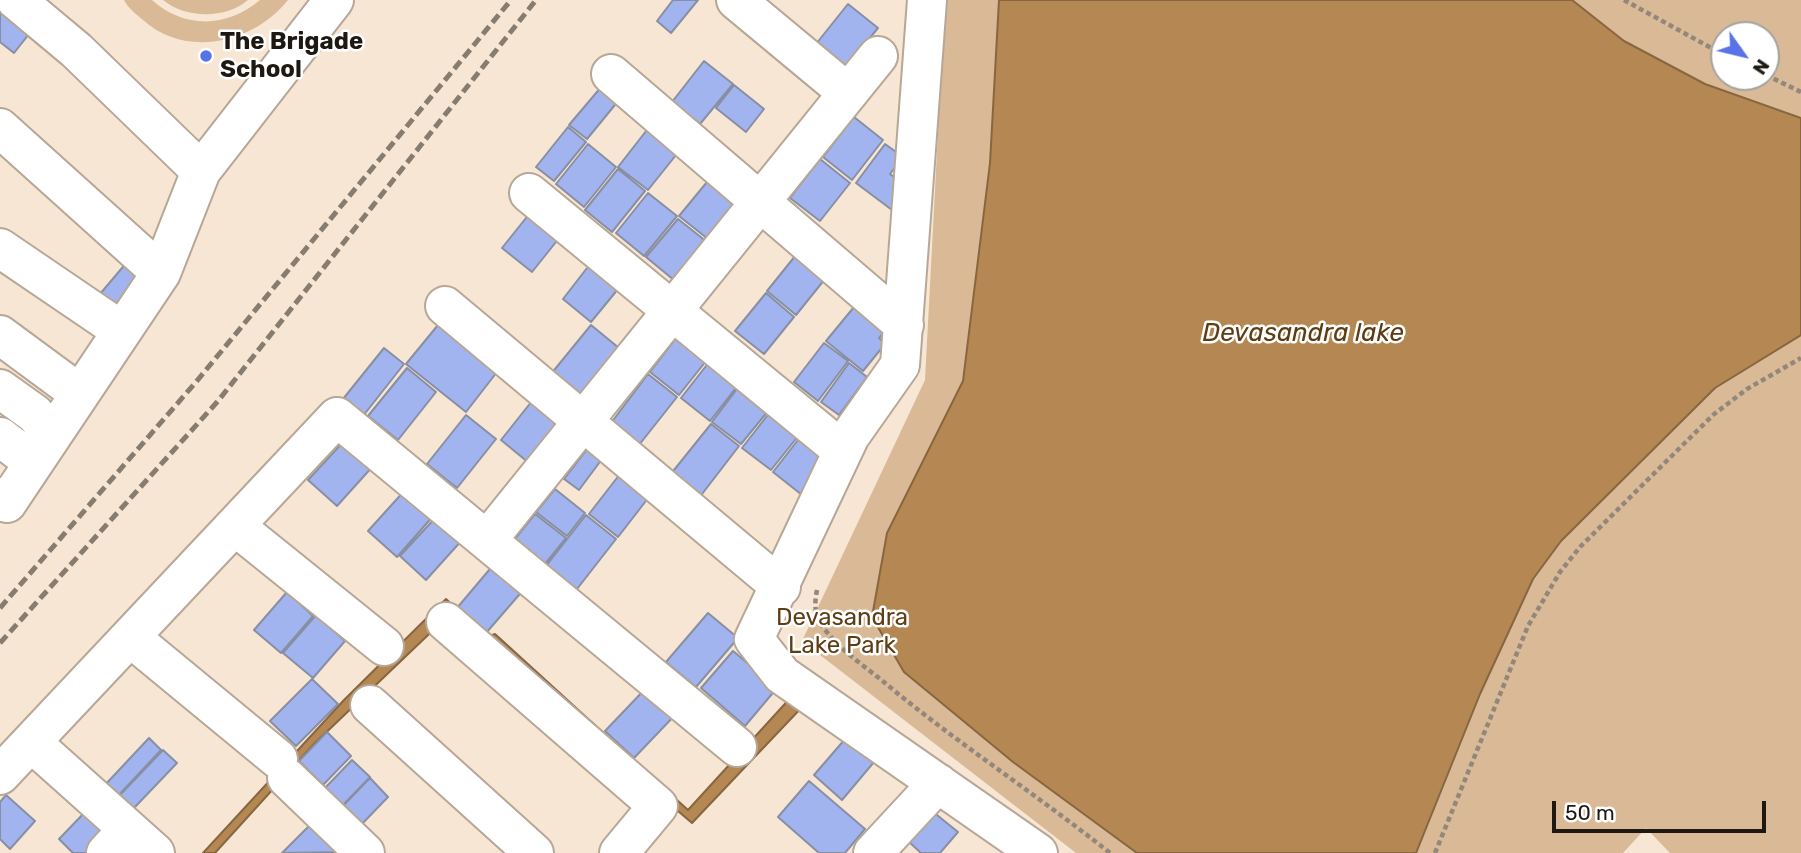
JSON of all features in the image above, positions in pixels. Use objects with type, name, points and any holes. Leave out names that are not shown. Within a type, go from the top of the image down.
[{"type":"street","points":[[16,0],[76,50],[201,171]]},
{"type":"street","points":[[0,497],[7,503],[161,273],[201,171],[334,0]]},
{"type":"street","points":[[737,0],[848,93]]},
{"type":"street","points":[[927,0],[900,365],[849,436],[781,587],[754,639],[782,675],[1038,853]]},
{"type":"street","points":[[488,539],[878,56]]},
{"type":"street","points":[[611,74],[904,325]]},
{"type":"street","points":[[0,128],[161,273]]},
{"type":"street","points":[[529,193],[842,451]]},
{"type":"street","points":[[0,248],[122,331]]},
{"type":"street","points":[[445,306],[781,587]]},
{"type":"street","points":[[0,335],[80,394]]},
{"type":"street","points":[[0,389],[35,414],[42,448]]},
{"type":"street","points":[[0,775],[337,417],[737,747]]},
{"type":"street","points":[[0,437],[42,448]]},
{"type":"street","points":[[235,526],[384,646]]},
{"type":"street","points":[[446,622],[658,806],[619,853]]},
{"type":"street","points":[[130,636],[283,768],[365,853]]},
{"type":"street","points":[[370,705],[534,853]]},
{"type":"street","points":[[31,741],[130,845]]},
{"type":"street","points":[[873,853],[938,783]]},
{"type":"path","points":[[1624,0],[1710,47]]},
{"type":"path","points":[[1780,82],[1801,92]]},
{"type":"path","points":[[1434,853],[1528,626],[1560,572],[1617,509],[1713,415],[1747,389],[1801,358]]},
{"type":"path","points":[[819,620],[852,656],[922,715],[1048,803],[1110,853]]},
{"type":"green space","points":[[124,0],[152,0],[178,16],[206,21],[234,16],[260,0],[288,0],[274,15],[239,36],[199,42],[160,32],[135,13]]},
{"type":"green space","points":[[163,0],[248,0],[229,11],[206,14],[183,11]]},
{"type":"green space","name":"Devasandra Lake Park","points":[[945,0],[999,0],[990,163],[963,381],[887,533],[872,617],[904,672],[1013,762],[1137,853],[1076,853],[802,641],[925,380]]},
{"type":"green space","points":[[1572,0],[1801,0],[1801,118],[1725,91],[1780,91],[1780,21],[1710,21],[1710,86],[1624,41]]},
{"type":"green space","points":[[1801,335],[1801,853],[1670,853],[1646,828],[1623,853],[1416,853],[1480,694],[1533,579],[1561,541],[1715,388]]},
{"type":"water","name":"Devasandra lake","points":[[999,0],[1572,0],[1624,41],[1710,86],[1710,91],[1725,91],[1801,118],[1801,335],[1715,388],[1561,541],[1533,579],[1480,694],[1416,853],[1137,853],[1013,762],[904,672],[872,617],[887,533],[963,381],[990,163]]},
{"type":"water","points":[[446,599],[487,637],[495,634],[688,810],[793,695],[804,705],[692,823],[449,615],[314,744],[215,853],[203,853],[344,700]]},
{"type":"building","points":[[673,0],[698,0],[671,33],[657,21]]},
{"type":"building","points":[[0,3],[33,29],[14,53],[0,42]]},
{"type":"building","points":[[848,4],[878,28],[846,67],[816,44]]},
{"type":"building","points":[[704,61],[733,84],[700,124],[672,102]]},
{"type":"building","points":[[734,85],[764,109],[746,132],[716,108]]},
{"type":"building","points":[[602,86],[619,100],[587,139],[569,125]]},
{"type":"building","points":[[854,117],[883,140],[852,180],[823,157]]},
{"type":"building","points":[[650,126],[680,150],[648,190],[618,167]]},
{"type":"building","points":[[568,127],[586,142],[554,181],[536,167]]},
{"type":"building","points":[[588,144],[616,167],[584,207],[556,184]]},
{"type":"building","points":[[885,144],[903,157],[890,174],[903,184],[899,201],[892,210],[856,183]]},
{"type":"building","points":[[820,159],[850,183],[820,221],[790,198]]},
{"type":"building","points":[[618,169],[645,191],[612,232],[585,210]]},
{"type":"building","points":[[712,176],[740,199],[708,239],[679,216]]},
{"type":"building","points":[[648,193],[677,216],[644,256],[616,233]]},
{"type":"building","points":[[534,208],[564,232],[532,272],[502,248]]},
{"type":"building","points":[[678,219],[707,242],[675,281],[646,257]]},
{"type":"building","points":[[800,250],[829,274],[796,315],[767,291]]},
{"type":"building","points":[[133,255],[154,273],[120,312],[100,294]]},
{"type":"building","points":[[594,259],[623,283],[591,322],[563,299]]},
{"type":"building","points":[[766,293],[794,317],[764,354],[735,331]]},
{"type":"building","points":[[859,301],[889,326],[879,338],[885,344],[863,371],[826,341]]},
{"type":"building","points":[[438,325],[497,372],[466,412],[406,364]]},
{"type":"building","points":[[591,325],[619,348],[579,397],[551,374]]},
{"type":"building","points":[[680,333],[710,356],[679,395],[650,372]]},
{"type":"building","points":[[824,343],[848,361],[818,401],[794,382]]},
{"type":"building","points":[[384,348],[404,364],[363,416],[343,399]]},
{"type":"building","points":[[713,357],[742,380],[710,421],[681,398]]},
{"type":"building","points":[[849,363],[867,377],[839,415],[821,402]]},
{"type":"building","points":[[407,368],[436,392],[398,440],[368,416]]},
{"type":"building","points":[[648,374],[677,397],[639,445],[611,423]]},
{"type":"building","points":[[743,381],[773,405],[741,444],[712,422]]},
{"type":"building","points":[[532,401],[560,424],[529,463],[501,440]]},
{"type":"building","points":[[774,407],[803,430],[771,470],[742,448]]},
{"type":"building","points":[[466,415],[496,439],[457,488],[427,464]]},
{"type":"building","points":[[711,424],[739,446],[699,498],[670,475]]},
{"type":"building","points":[[805,431],[827,448],[802,495],[773,472]]},
{"type":"building","points":[[345,440],[373,466],[337,506],[308,480]]},
{"type":"building","points":[[588,448],[602,459],[579,490],[564,479]]},
{"type":"building","points":[[620,474],[649,497],[618,537],[589,514]]},
{"type":"building","points":[[406,489],[434,515],[397,557],[368,531]]},
{"type":"building","points":[[555,489],[585,513],[567,536],[536,512]]},
{"type":"building","points":[[535,514],[566,538],[545,564],[514,540]]},
{"type":"building","points":[[586,515],[616,539],[577,589],[546,566]]},
{"type":"building","points":[[437,516],[463,539],[426,580],[400,556]]},
{"type":"building","points":[[495,563],[525,588],[486,633],[457,608]]},
{"type":"building","points":[[287,592],[313,616],[281,653],[254,630]]},
{"type":"building","points":[[708,613],[738,638],[696,687],[666,662]]},
{"type":"building","points":[[316,615],[345,641],[313,678],[283,653]]},
{"type":"building","points":[[733,651],[777,688],[745,726],[701,688]]},
{"type":"building","points":[[312,679],[338,704],[296,746],[270,721]]},
{"type":"building","points":[[647,687],[676,714],[634,758],[605,731]]},
{"type":"building","points":[[327,732],[351,756],[323,785],[299,761]]},
{"type":"building","points":[[149,738],[161,750],[116,798],[104,786]]},
{"type":"building","points":[[846,738],[874,762],[842,800],[814,775]]},
{"type":"building","points":[[163,750],[177,763],[134,808],[120,795]]},
{"type":"building","points":[[352,760],[370,777],[342,806],[325,788]]},
{"type":"building","points":[[370,778],[388,797],[360,826],[341,808]]},
{"type":"building","points":[[809,781],[865,829],[845,853],[819,853],[778,817]]},
{"type":"building","points":[[6,795],[35,821],[10,849],[0,839],[0,802]]},
{"type":"building","points":[[87,810],[107,830],[86,853],[73,853],[59,839]]},
{"type":"building","points":[[932,811],[958,832],[940,853],[921,853],[907,840]]},
{"type":"building","points":[[310,825],[337,852],[282,853]]},
{"type":"railway","points":[[0,608],[196,382],[511,0]]},
{"type":"railway","points":[[0,643],[218,401],[536,0]]},
{"type":"place","name":"The Brigade School","points":[[206,56]]}]
